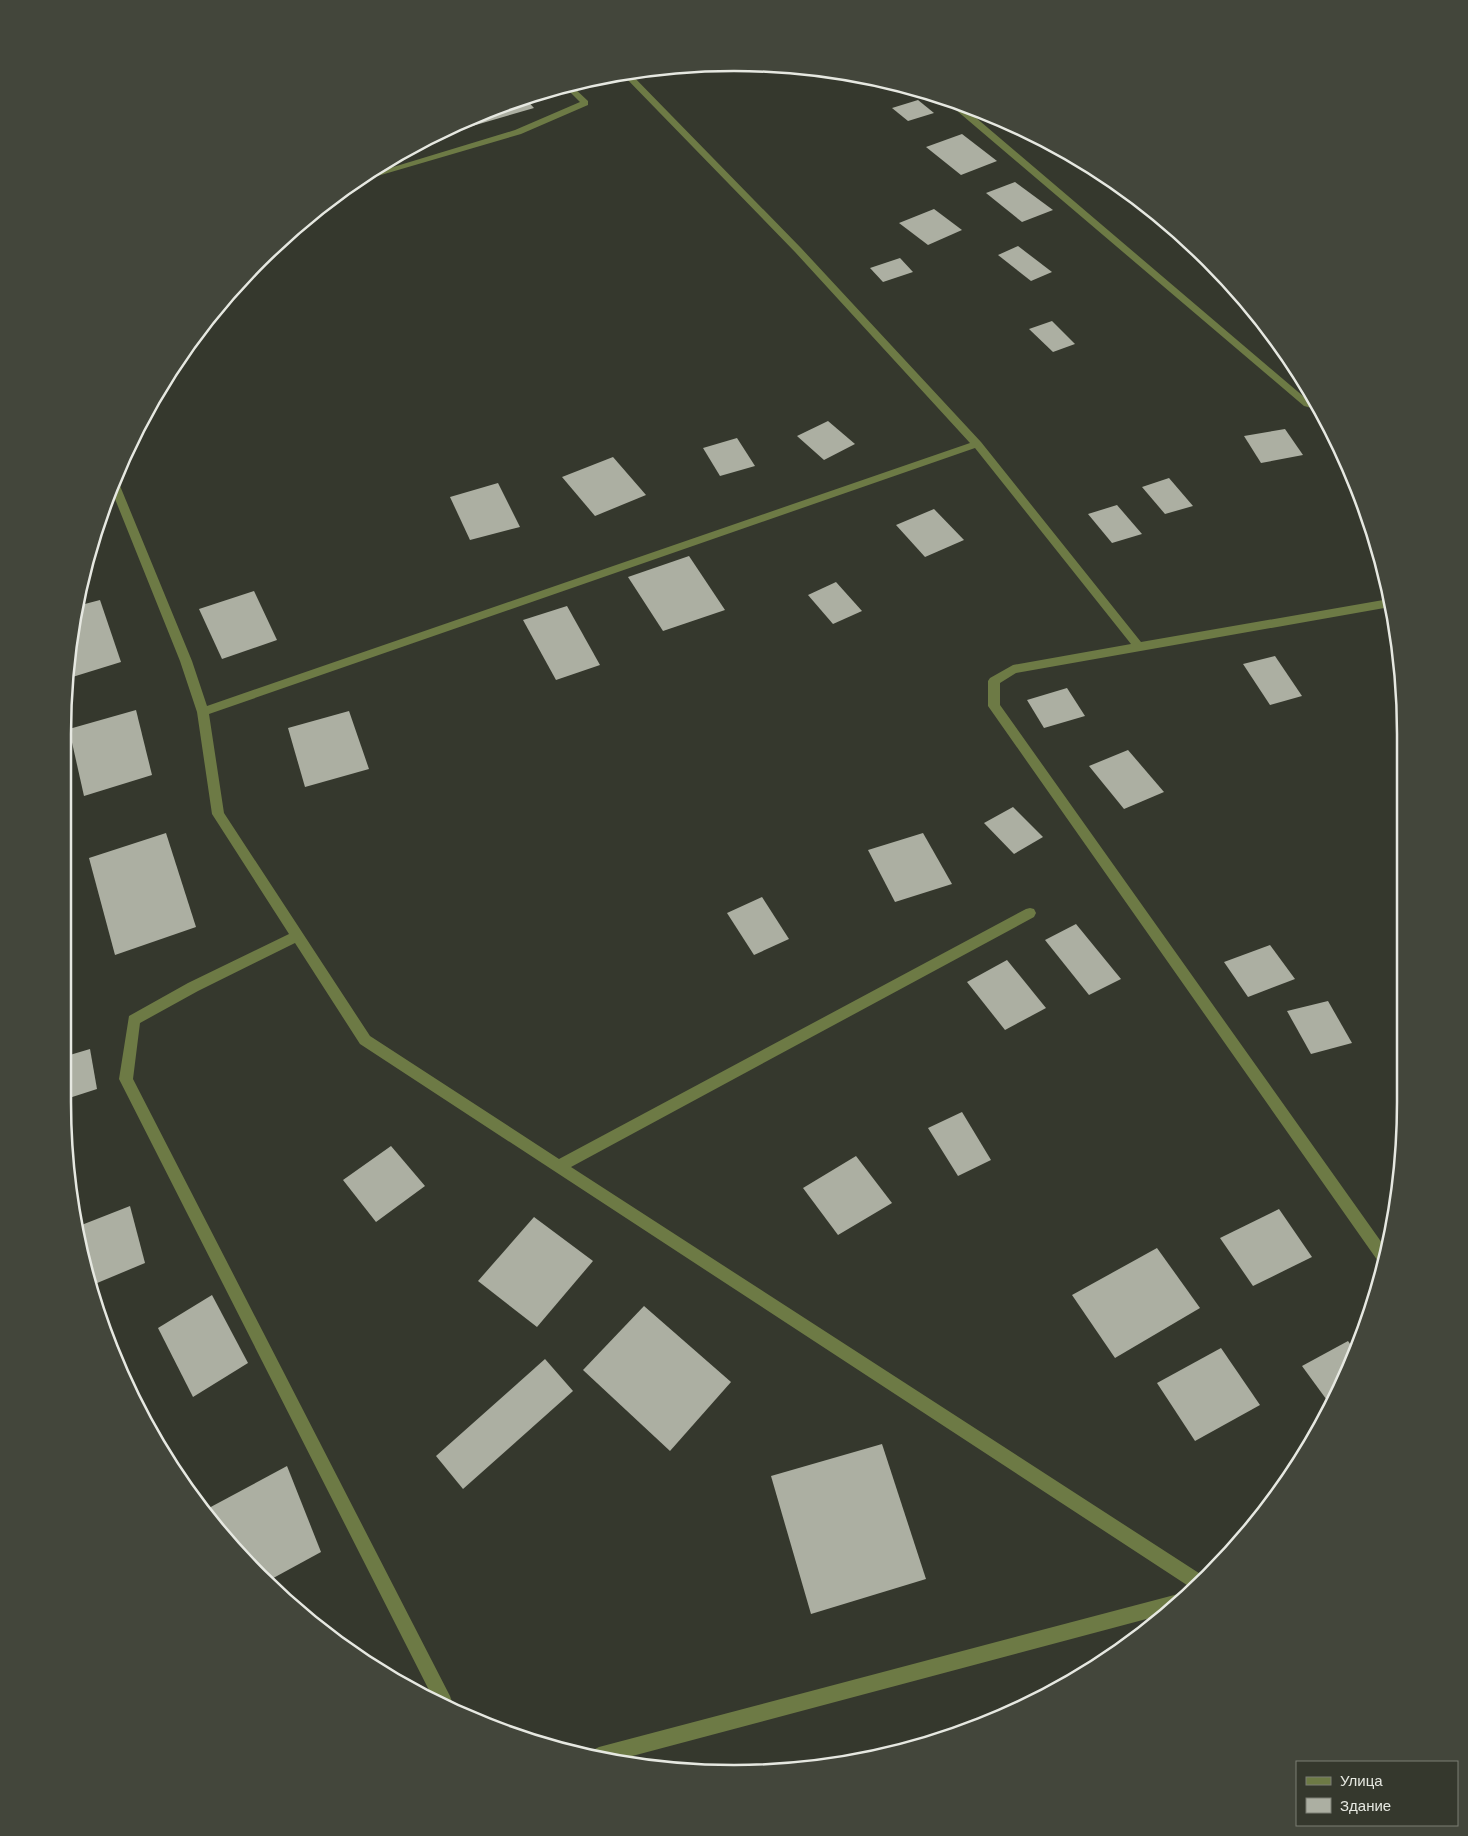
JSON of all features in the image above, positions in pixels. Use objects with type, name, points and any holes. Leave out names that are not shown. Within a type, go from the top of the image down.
[{"type":"lane","points":[[631,80],[798,250],[977,444],[1138,646]]},
{"type":"lane","points":[[381,174],[518,132],[585,103],[573,91]]},
{"type":"lane","points":[[965,113],[1309,404]]},
{"type":"lane","points":[[204,712],[977,444]]},
{"type":"lane","points":[[117,492],[186,660],[204,712],[218,814],[365,1040],[1194,1579]]},
{"type":"lane","points":[[1379,1251],[994,706],[994,681],[1013,669],[1384,604]]},
{"type":"lane","points":[[559,1166],[1030,913]]},
{"type":"lane","points":[[298,936],[193,987],[134,1020],[126,1079],[441,1696]]},
{"type":"lane","points":[[611,1753],[1164,1606]]},
{"type":"building","points":[[918,100],[934,113],[908,121],[892,108]]},
{"type":"building","points":[[530,103],[534,108],[470,127]]},
{"type":"building","points":[[962,134],[997,161],[961,175],[926,147]]},
{"type":"building","points":[[1015,182],[1053,210],[1022,222],[986,193]]},
{"type":"building","points":[[934,209],[962,230],[928,245],[899,223]]},
{"type":"building","points":[[1018,246],[1052,272],[1031,281],[998,255]]},
{"type":"building","points":[[900,258],[913,272],[883,282],[870,268]]},
{"type":"building","points":[[1052,321],[1075,344],[1053,352],[1029,329]]},
{"type":"building","points":[[828,421],[855,444],[824,460],[797,436]]},
{"type":"building","points":[[1285,429],[1303,455],[1261,463],[1244,436]]},
{"type":"building","points":[[737,438],[755,466],[720,476],[703,448]]},
{"type":"building","points":[[613,457],[646,495],[595,516],[562,477]]},
{"type":"building","points":[[1169,478],[1193,506],[1165,514],[1142,487]]},
{"type":"building","points":[[498,483],[520,527],[470,540],[450,497]]},
{"type":"building","points":[[1117,505],[1142,534],[1112,543],[1088,514]]},
{"type":"building","points":[[934,509],[964,540],[925,557],[896,525]]},
{"type":"building","points":[[689,556],[725,610],[663,631],[628,577]]},
{"type":"building","points":[[836,582],[862,611],[833,624],[808,595]]},
{"type":"building","points":[[254,591],[277,640],[222,659],[199,609]]},
{"type":"building","points":[[100,600],[121,662],[74,676],[77,647],[84,604]]},
{"type":"building","points":[[567,606],[600,665],[556,680],[523,620]]},
{"type":"building","points":[[1275,656],[1302,696],[1270,705],[1243,664]]},
{"type":"building","points":[[1067,688],[1085,716],[1044,728],[1027,700]]},
{"type":"building","points":[[136,710],[152,775],[84,796],[71,738],[71,728]]},
{"type":"building","points":[[349,711],[369,769],[305,787],[288,728]]},
{"type":"building","points":[[1128,750],[1164,792],[1124,809],[1089,766]]},
{"type":"building","points":[[1013,807],[1043,837],[1014,854],[984,823]]},
{"type":"building","points":[[166,833],[196,927],[115,955],[89,858]]},
{"type":"building","points":[[923,833],[952,884],[895,902],[868,850]]},
{"type":"building","points":[[762,897],[789,939],[754,955],[727,913]]},
{"type":"building","points":[[1076,924],[1121,979],[1089,995],[1045,940]]},
{"type":"building","points":[[1270,945],[1295,979],[1248,997],[1224,962]]},
{"type":"building","points":[[1007,960],[1046,1008],[1005,1030],[967,982]]},
{"type":"building","points":[[1328,1001],[1352,1043],[1311,1054],[1287,1011]]},
{"type":"building","points":[[90,1049],[97,1089],[71,1097],[71,1055]]},
{"type":"building","points":[[962,1112],[991,1160],[958,1176],[928,1128]]},
{"type":"building","points":[[391,1146],[425,1186],[376,1222],[343,1180]]},
{"type":"building","points":[[856,1156],[892,1203],[838,1235],[803,1188]]},
{"type":"building","points":[[130,1206],[145,1263],[97,1283],[83,1224]]},
{"type":"building","points":[[1279,1209],[1312,1257],[1253,1286],[1220,1238]]},
{"type":"building","points":[[534,1217],[593,1261],[537,1327],[478,1281]]},
{"type":"building","points":[[1157,1248],[1200,1308],[1115,1358],[1072,1295]]},
{"type":"building","points":[[212,1295],[248,1363],[193,1397],[158,1328]]},
{"type":"building","points":[[644,1306],[731,1382],[670,1451],[583,1370]]},
{"type":"building","points":[[1348,1341],[1351,1344],[1326,1399],[1302,1366]]},
{"type":"building","points":[[1221,1348],[1260,1405],[1195,1441],[1157,1383]]},
{"type":"building","points":[[545,1359],[573,1391],[463,1489],[436,1456]]},
{"type":"building","points":[[882,1444],[926,1579],[811,1614],[771,1476]]},
{"type":"building","points":[[287,1466],[321,1552],[273,1578],[236,1539],[210,1507]]}]
